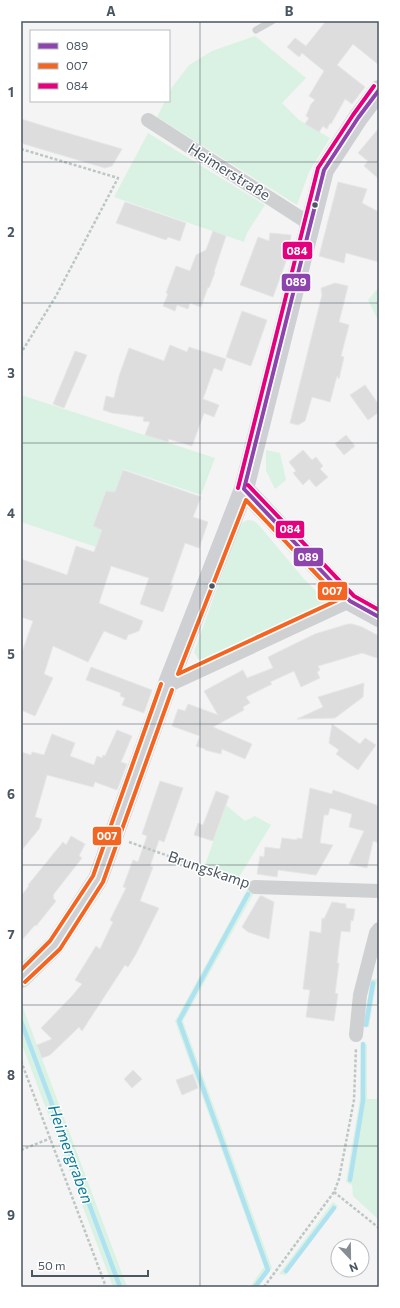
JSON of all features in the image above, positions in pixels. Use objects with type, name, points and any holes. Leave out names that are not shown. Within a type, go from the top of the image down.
[{"type":"street","points":[[21,978],[55,946],[98,879],[167,686],[244,489],[324,170],[358,118],[379,90]]},
{"type":"street","name":"Heimerstraße","points":[[148,120],[310,224]]},
{"type":"street","points":[[244,489],[350,601],[379,617]]},
{"type":"street","points":[[167,686],[350,601]]},
{"type":"street","name":"Brungskamp","points":[[255,887],[379,891]]},
{"type":"street","points":[[356,1035],[360,996],[376,933],[379,929]]},
{"type":"lane","points":[[256,30],[272,21]]},
{"type":"path","points":[[21,149],[118,178],[56,296],[21,353]]},
{"type":"path","name":"Brungskamp","points":[[114,837],[255,887]]},
{"type":"path","points":[[264,1287],[334,1192],[340,1179],[354,1100],[356,1035]]},
{"type":"path","points":[[21,1061],[106,1287]]},
{"type":"path","points":[[21,1150],[51,1138]]},
{"type":"path","points":[[334,1192],[379,1228]]},
{"type":"green space","points":[[255,36],[306,78],[282,103],[299,120],[330,138],[309,172],[297,205],[157,117],[164,102],[170,102],[170,91],[189,65],[212,51]]},
{"type":"green space","points":[[148,133],[265,205],[247,233],[244,242],[114,197]]},
{"type":"green space","points":[[379,287],[379,322],[368,300]]},
{"type":"green space","points":[[21,395],[215,458],[201,495],[123,469],[96,547],[21,522]]},
{"type":"green space","points":[[266,450],[280,453],[286,480],[275,489],[266,471]]},
{"type":"green space","points":[[248,520],[254,521],[258,524],[304,579],[327,602],[327,607],[273,628],[209,662],[198,659],[194,652],[239,527],[243,522]]},
{"type":"green space","points":[[226,805],[245,821],[255,816],[271,825],[239,877],[205,865]]},
{"type":"green space","points":[[248,888],[255,891],[183,1021],[272,1268],[258,1287],[250,1287],[264,1267],[175,1021]]},
{"type":"green space","points":[[371,979],[377,979],[369,1027],[363,1026]]},
{"type":"green space","points":[[21,1005],[127,1287],[113,1287],[21,1042]]},
{"type":"green space","points":[[361,1043],[367,1044],[367,1099],[379,1099],[379,1220],[353,1196],[352,1185],[346,1182],[360,1098]]},
{"type":"green space","points":[[333,1202],[338,1206],[286,1275],[279,1274]]},
{"type":"building","points":[[326,21],[379,21],[379,65],[353,44],[337,65],[365,87],[352,104],[345,99],[331,124],[330,123],[327,129],[323,126],[319,132],[305,124],[309,118],[306,116],[311,104],[315,100],[309,96],[324,71],[302,53],[299,57],[287,47],[295,38],[306,46]]},
{"type":"building","points":[[21,119],[122,149],[112,166],[105,168],[51,152],[21,143]]},
{"type":"building","points":[[379,128],[379,179],[364,166],[368,161],[358,153]]},
{"type":"building","points":[[338,182],[367,189],[362,203],[379,212],[379,262],[346,253],[344,263],[319,256]]},
{"type":"building","points":[[125,202],[186,223],[180,241],[168,237],[166,240],[116,223]]},
{"type":"building","points":[[213,231],[226,236],[215,272],[201,307],[190,303],[188,309],[177,305],[175,311],[163,306],[176,266],[190,271],[196,255],[206,250]]},
{"type":"building","points":[[270,233],[291,235],[289,253],[273,297],[240,285],[258,237],[269,241]]},
{"type":"building","points":[[335,283],[348,286],[339,322],[349,325],[341,356],[344,357],[339,379],[337,376],[330,402],[312,397],[305,421],[298,425],[290,423],[322,295],[321,288]]},
{"type":"building","points":[[242,311],[267,320],[251,366],[226,357]]},
{"type":"building","points":[[170,345],[187,352],[189,347],[226,359],[222,371],[214,368],[203,399],[219,405],[214,417],[204,413],[192,446],[169,439],[168,442],[145,435],[150,422],[143,421],[144,417],[112,413],[103,410],[106,396],[114,398],[119,376],[129,348],[164,361]]},
{"type":"building","points":[[75,351],[87,355],[64,408],[53,404]]},
{"type":"building","points":[[365,385],[379,405],[379,412],[368,420],[350,395]]},
{"type":"building","points":[[346,435],[355,446],[344,455],[335,444]]},
{"type":"building","points":[[303,450],[312,460],[316,457],[323,466],[320,469],[328,477],[316,487],[309,479],[303,485],[293,473],[296,471],[289,462]]},
{"type":"building","points":[[123,470],[201,497],[193,517],[208,522],[199,548],[185,543],[170,586],[173,585],[163,612],[140,604],[149,578],[111,566],[99,603],[143,621],[139,631],[128,635],[126,640],[104,631],[88,662],[53,646],[44,674],[53,678],[35,716],[21,710],[21,655],[33,621],[21,617],[21,559],[67,575],[76,546],[94,552],[102,530],[93,526],[106,491],[115,492]]},
{"type":"building","points":[[348,624],[362,627],[379,636],[379,651],[377,658],[362,653],[318,666],[320,670],[317,672],[320,678],[301,687],[294,671],[270,682],[272,684],[246,697],[250,703],[243,707],[244,710],[213,727],[252,744],[245,759],[222,749],[221,754],[196,746],[200,736],[172,726],[178,709],[185,711],[188,704],[218,715],[204,691],[243,670],[247,678],[273,668],[268,657],[315,634]]},
{"type":"building","points":[[91,667],[152,690],[144,713],[122,705],[125,698],[120,696],[121,693],[86,680]]},
{"type":"building","points":[[364,683],[363,697],[335,718],[297,719],[323,707],[318,697]]},
{"type":"building","points":[[332,724],[360,744],[365,738],[376,745],[358,770],[336,754],[339,750],[329,743]]},
{"type":"building","points":[[117,730],[132,736],[121,762],[127,764],[117,790],[95,782],[93,787],[47,775],[35,817],[42,819],[39,829],[21,851],[21,752],[31,755],[32,752],[44,755],[52,734],[75,743],[70,756],[94,765],[97,756],[102,758],[103,755],[105,756]]},
{"type":"building","points":[[160,781],[183,788],[164,842],[159,840],[150,866],[153,867],[140,901],[159,908],[128,967],[125,965],[82,1031],[79,1027],[50,1055],[42,1058],[37,1045],[52,1039],[41,1028],[82,984],[75,980],[96,946],[100,949],[113,922],[110,920],[126,888],[123,887],[133,860],[138,862],[147,836],[142,834]]},
{"type":"building","points":[[310,788],[332,794],[333,790],[379,806],[379,843],[373,841],[367,868],[349,864],[364,831],[349,827],[352,814],[330,808],[328,815],[324,815],[320,843],[333,845],[316,875],[278,870],[277,877],[257,874],[260,856],[264,857],[265,847],[280,849],[282,838],[297,840],[297,838],[302,839]]},
{"type":"building","points":[[216,791],[229,796],[213,841],[194,835],[198,823],[203,825]]},
{"type":"building","points":[[71,836],[85,844],[79,856],[82,858],[53,895],[53,898],[56,901],[36,926],[35,925],[21,941],[21,896],[29,886],[28,885],[63,842],[66,845]]},
{"type":"building","points":[[260,896],[274,902],[269,939],[248,932],[242,927]]},
{"type":"building","points":[[332,902],[346,904],[346,908],[355,909],[353,921],[351,920],[350,932],[341,931],[335,993],[338,994],[334,1021],[306,1017],[310,990],[303,989],[310,931],[321,933],[322,918],[324,919]]},
{"type":"building","points":[[133,1070],[142,1079],[132,1088],[124,1079]]},
{"type":"building","points":[[193,1074],[198,1088],[182,1095],[176,1080]]},
{"type":"waterway","points":[[248,894],[179,1021],[268,1270],[255,1287]]},
{"type":"waterway","points":[[366,1025],[373,983]]},
{"type":"waterway","name":"Heimergraben","points":[[21,1021],[120,1287]]},
{"type":"waterway","points":[[350,1180],[363,1101],[363,1044]]},
{"type":"waterway","points":[[286,1271],[334,1208]]},
{"type":"transit line","name":"084","points":[[238,488],[318,168],[374,86]]},
{"type":"transit line","name":"089","points":[[244,489],[324,170],[358,118],[379,90]]},
{"type":"transit line","name":"084","points":[[248,485],[354,596],[379,610]]},
{"type":"transit line","name":"089","points":[[244,489],[350,601],[379,617]]},
{"type":"transit line","name":"007","points":[[246,500],[340,599],[178,674],[246,500]]},
{"type":"transit line","name":"007","points":[[21,970],[50,941],[93,876],[161,684]]},
{"type":"transit line","name":"007","points":[[25,982],[60,949],[103,882],[172,690]]}]
